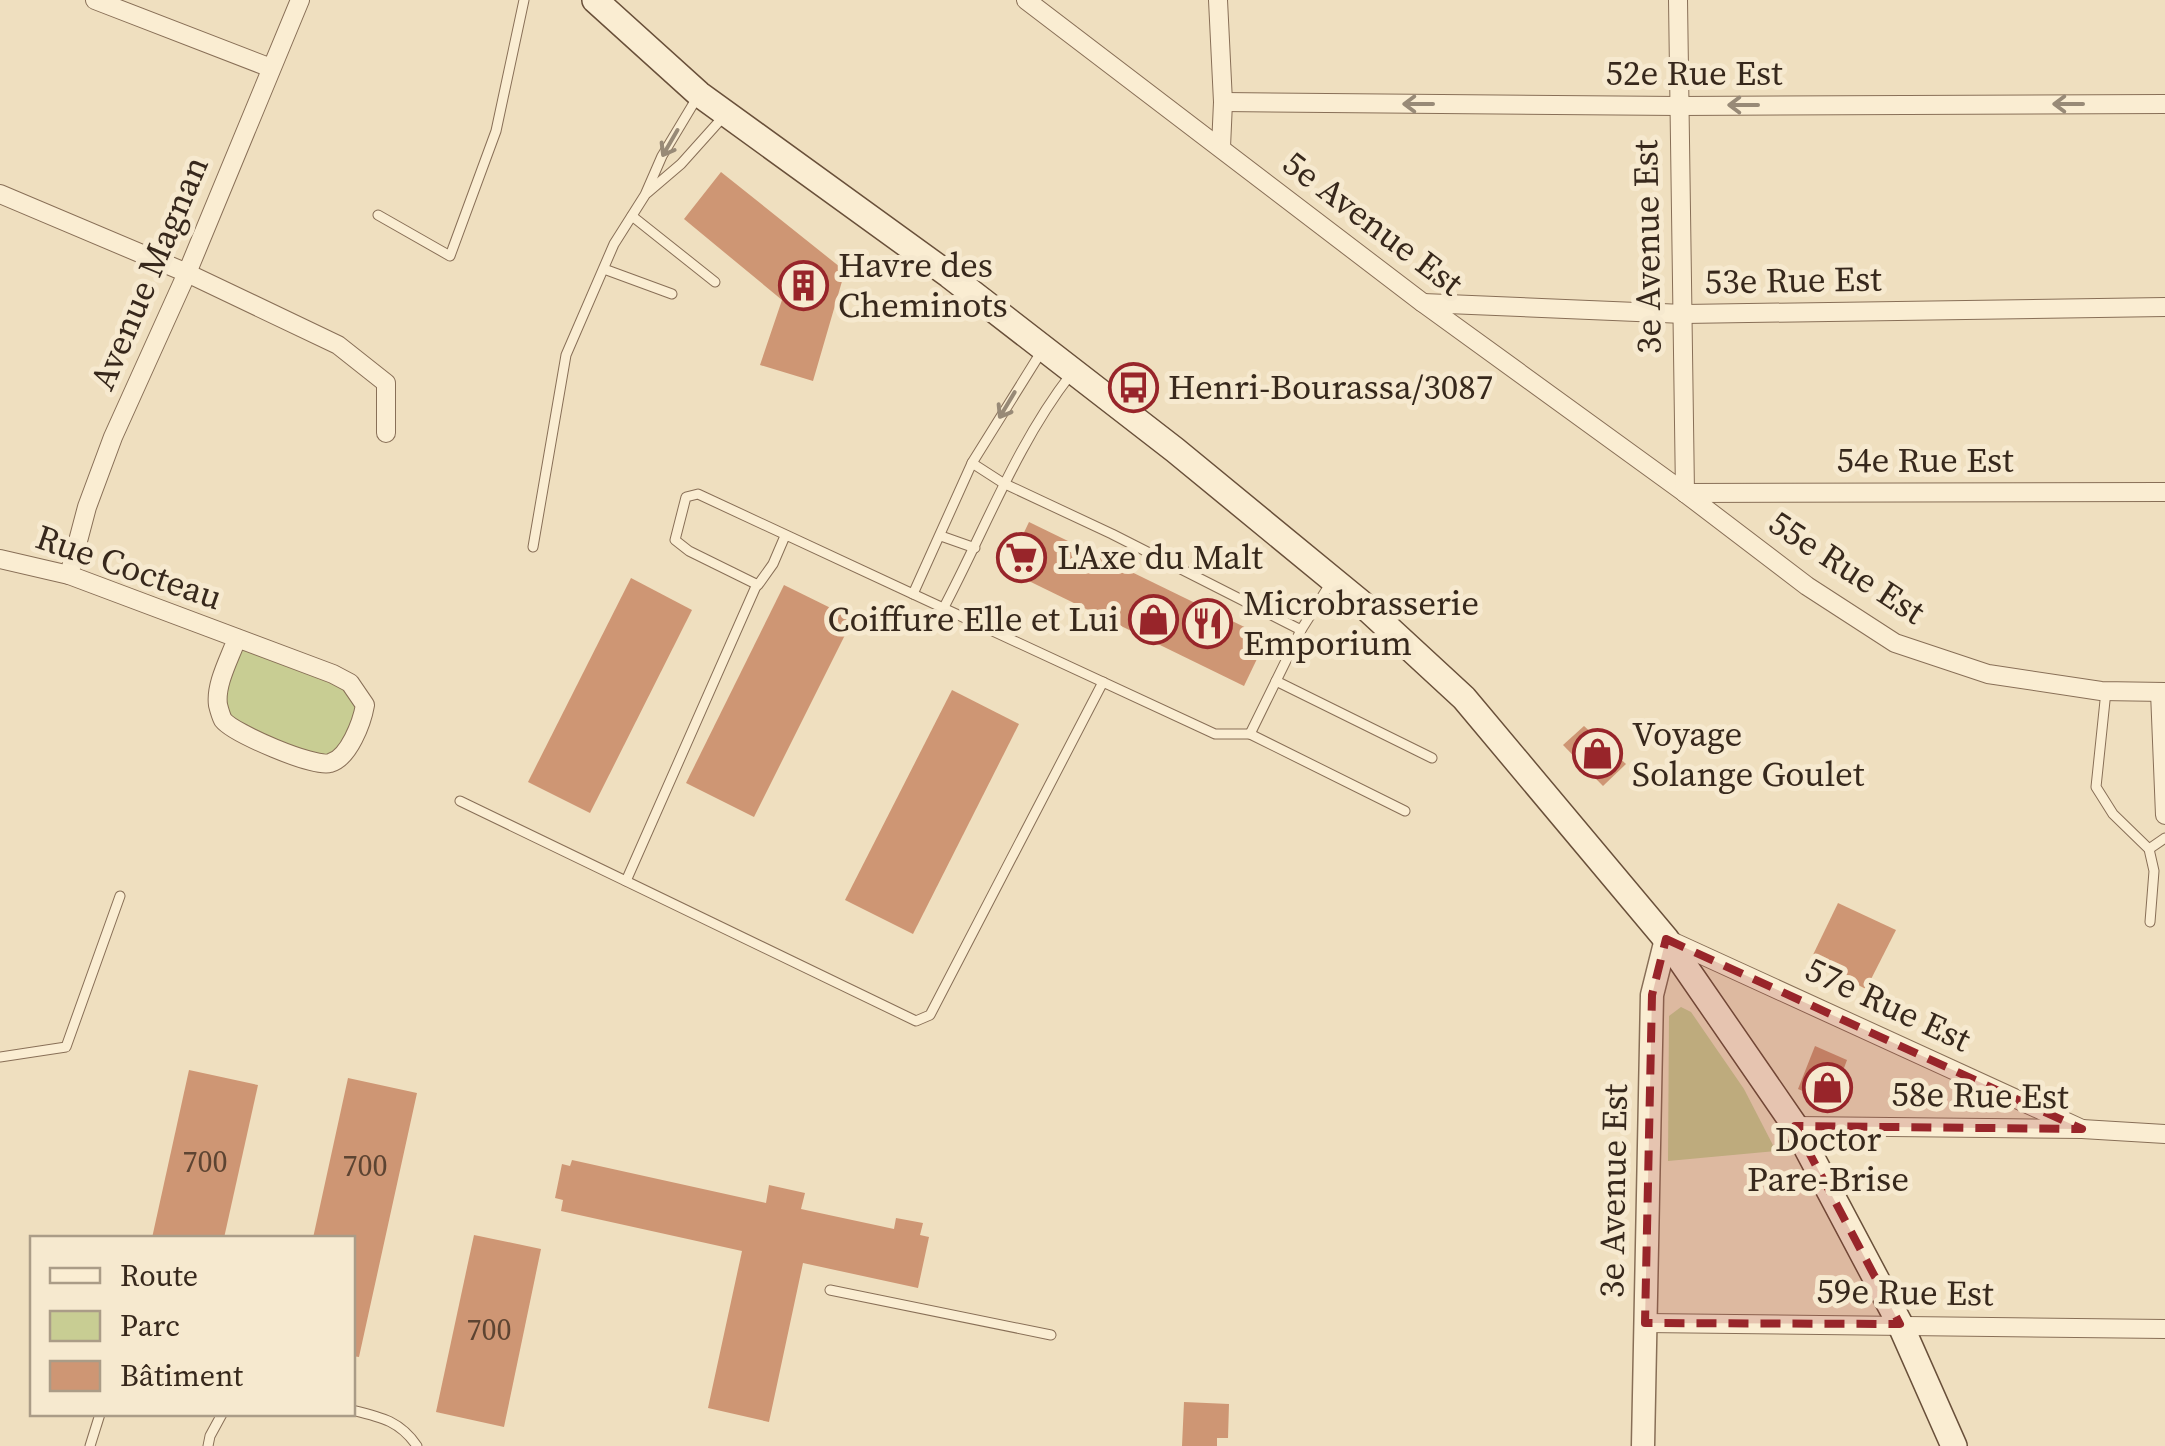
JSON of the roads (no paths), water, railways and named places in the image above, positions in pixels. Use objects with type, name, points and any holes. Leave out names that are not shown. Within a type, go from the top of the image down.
[{"type":"main road","points":[[596,0],[699,94],[1074,370],[1333,579],[1464,698],[1666,939],[1795,1126],[1900,1324],[1954,1446]]},
{"type":"street","points":[[96,0],[271,68]]},
{"type":"street","name":"Avenue Magnan","points":[[69,575],[86,507],[113,437],[187,273],[300,0]]},
{"type":"street","name":"5e Avenue Est","points":[[1026,0],[1423,303],[1685,493]]},
{"type":"street","points":[[1218,0],[1221,148]]},
{"type":"street","name":"3e Avenue Est","points":[[1678,0],[1685,493]]},
{"type":"street","name":"52e Rue Est","points":[[1223,102],[1679,106],[2165,104]]},
{"type":"street","points":[[0,194],[187,273],[338,345],[386,383],[386,433]]},
{"type":"street","name":"53e Rue Est","points":[[1423,303],[1684,314],[2165,307]]},
{"type":"street","name":"54e Rue Est","points":[[1685,493],[2165,492]]},
{"type":"street","name":"55e Rue Est","points":[[1685,493],[1807,586],[1895,643],[1988,674],[2106,691],[2162,692]]},
{"type":"street","name":"Rue Cocteau","points":[[0,559],[69,575],[238,638],[333,674],[350,683],[364,705],[362,721],[340,758],[328,764],[315,763],[240,734],[224,722],[218,709],[218,693],[238,638]]},
{"type":"street","points":[[2162,692],[2165,816]]},
{"type":"street","name":"3e Avenue Est","points":[[1643,1446],[1652,996],[1666,939]]},
{"type":"street","name":"57e Rue Est","points":[[1666,939],[2082,1129]]},
{"type":"street","name":"58e Rue Est","points":[[1795,1126],[2082,1129],[2165,1134]]},
{"type":"street","name":"59e Rue Est","points":[[1645,1323],[2165,1329]]},
{"type":"lane","points":[[378,215],[450,256],[496,131],[524,0]]},
{"type":"lane","points":[[534,546],[566,355],[604,268],[699,94]]},
{"type":"lane","points":[[645,195],[682,164],[726,114]]},
{"type":"lane","points":[[632,216],[715,282]]},
{"type":"lane","points":[[604,268],[672,294]]},
{"type":"lane","points":[[913,594],[972,463],[1044,347]]},
{"type":"lane","points":[[944,608],[1004,483],[1049,403],[1074,370]]},
{"type":"lane","points":[[972,463],[1004,483],[1301,630]]},
{"type":"lane","points":[[757,584],[689,551],[675,540],[686,498],[698,494],[1215,734],[1250,734],[1405,810]]},
{"type":"lane","points":[[626,881],[757,584],[773,564],[785,536]]},
{"type":"lane","points":[[942,536],[975,548]]},
{"type":"lane","points":[[1250,734],[1301,630],[1333,579]]},
{"type":"lane","points":[[1276,681],[1432,758]]},
{"type":"lane","points":[[460,801],[916,1021],[930,1015],[1103,682]]},
{"type":"lane","points":[[2106,691],[2096,787],[2113,814],[2150,848],[2154,871],[2150,922]]},
{"type":"lane","points":[[2150,848],[2165,838]]},
{"type":"lane","points":[[0,1057],[66,1048],[120,896]]},
{"type":"lane","points":[[830,1290],[1051,1335]]},
{"type":"lane","points":[[355,1411],[388,1418],[404,1428],[417,1446]]},
{"type":"lane","points":[[90,1446],[99,1416]]},
{"type":"lane","points":[[208,1446],[221,1416]]},
{"type":"place","name":"Havre des Cheminots","points":[[803,285]]},
{"type":"place","name":"Henri-Bourassa/3087","points":[[1133,387]]},
{"type":"place","name":"L'Axe du Malt","points":[[1022,557]]},
{"type":"place","name":"Coiffure Elle et Lui","points":[[1154,619]]},
{"type":"place","name":"Microbrasserie Emporium","points":[[1208,623]]},
{"type":"place","name":"Voyage Solange Goulet","points":[[1597,754]]},
{"type":"place","name":"Doctor Pare-Brise","points":[[1828,1087]]}]
